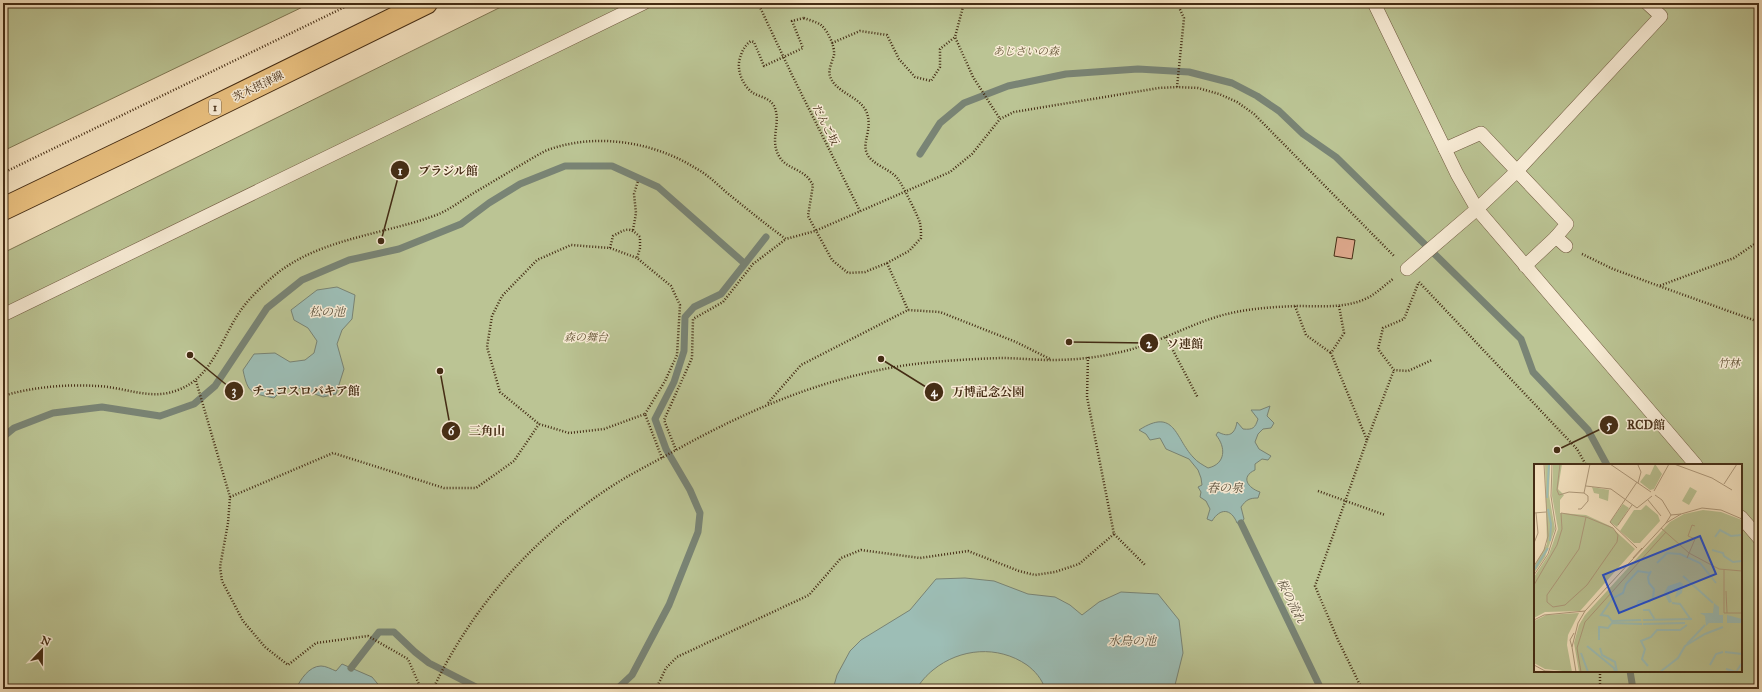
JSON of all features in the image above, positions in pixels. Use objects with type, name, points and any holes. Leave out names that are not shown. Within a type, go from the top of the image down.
[{"type":"main road","name":"茨木摂津線","points":[[3,209],[158,135],[426,3]]},
{"type":"lane","points":[[3,315],[644,3]]},
{"type":"lane","points":[[1374,3],[1445,149],[1477,209],[1695,464]]},
{"type":"lane","points":[[1407,269],[1477,209],[1517,171],[1661,16],[1647,3]]},
{"type":"lane","points":[[1445,149],[1481,133],[1566,224],[1561,242],[1525,266]]},
{"type":"lane","points":[[1742,518],[1759,538]]},
{"type":"path","points":[[3,173],[353,3]]},
{"type":"path","name":"だんご坂","points":[[758,3],[860,211]]},
{"type":"path","points":[[964,3],[955,38],[973,77],[1000,119]]},
{"type":"path","points":[[1177,3],[1184,18],[1177,87]]},
{"type":"path","points":[[804,18],[821,25],[832,43],[834,53],[829,73],[830,78],[837,87],[854,97],[865,110],[869,128],[866,152],[873,161],[890,171],[898,179],[920,223],[921,238],[909,251],[865,272],[848,273],[832,260],[808,216],[813,185],[806,176],[786,164],[779,156],[774,137],[778,117],[774,106],[771,102],[754,93],[747,87],[739,73],[739,61],[742,50],[751,41],[754,42],[764,66],[803,48],[792,21],[804,18]]},
{"type":"path","points":[[832,43],[860,31],[887,35],[899,59],[915,78],[932,81],[940,67],[940,49],[955,38]]},
{"type":"path","points":[[676,450],[664,420],[692,358],[693,319],[723,302],[753,264],[786,239],[815,231],[950,172],[972,154],[1000,119],[1014,112],[1159,88],[1177,87],[1198,88],[1218,94],[1237,102],[1254,114],[1407,269],[1577,449],[1585,464]]},
{"type":"path","points":[[3,396],[53,387],[98,386],[140,393],[164,395],[180,390],[196,381],[217,354],[242,308],[267,282],[292,264],[320,250],[440,213],[545,151],[562,144],[583,141],[628,143],[653,149],[676,158],[698,169],[786,239]]},
{"type":"path","points":[[633,230],[636,213],[634,194],[638,181]]},
{"type":"path","points":[[610,248],[613,236],[624,229],[633,230],[640,237],[640,248],[637,258]]},
{"type":"path","points":[[1659,286],[1734,258],[1759,241]]},
{"type":"path","points":[[1561,242],[1612,269],[1759,322]]},
{"type":"path","points":[[571,246],[610,248],[637,258],[671,286],[680,305],[677,355],[665,381],[645,414],[604,429],[570,433],[539,424],[500,392],[487,347],[492,316],[502,296],[537,260],[571,246]]},
{"type":"path","points":[[886,263],[908,310]]},
{"type":"path","points":[[433,689],[468,627],[485,603],[543,539],[570,516],[611,486],[721,425],[767,404],[853,376],[907,365],[955,360],[1004,358],[1052,360],[1088,357],[1116,353],[1166,337],[1213,318],[1233,312],[1257,308],[1339,306],[1370,297],[1407,269]]},
{"type":"path","points":[[1394,370],[1378,349],[1383,328],[1404,319],[1419,282]]},
{"type":"path","points":[[1295,306],[1306,335],[1331,353],[1367,440]]},
{"type":"path","points":[[1331,353],[1344,333],[1339,306]]},
{"type":"path","points":[[767,404],[801,365],[908,310],[940,312],[1016,342],[1052,360]]},
{"type":"path","points":[[1166,337],[1198,398]]},
{"type":"path","points":[[1088,357],[1087,397],[1114,534],[1145,565]]},
{"type":"path","points":[[1394,370],[1408,370],[1432,360]]},
{"type":"path","points":[[1362,689],[1338,640],[1315,586],[1347,501],[1367,440],[1394,370]]},
{"type":"path","points":[[196,381],[230,497],[228,523],[220,568],[222,581],[243,621],[265,647],[288,665],[316,643],[368,636],[408,659],[421,689]]},
{"type":"path","points":[[645,414],[662,458]]},
{"type":"path","points":[[230,497],[334,453],[444,488],[476,488],[514,461],[539,424]]},
{"type":"path","points":[[1318,491],[1385,515]]},
{"type":"path","points":[[656,689],[666,668],[677,658],[809,595],[841,558],[861,550],[920,558],[968,551],[1019,571],[1035,575],[1055,572],[1079,564],[1114,534]]},
{"type":"path","points":[[1600,672],[1600,689]]},
{"type":"green space","points":[[3,3],[311,3],[3,151]]},
{"type":"green space","points":[[509,3],[1759,3],[1759,689],[3,689],[3,253]]},
{"type":"water","name":"松の池","points":[[337,287],[355,295],[352,319],[342,330],[337,344],[344,369],[336,394],[323,397],[298,388],[283,389],[274,398],[260,395],[252,391],[247,384],[243,370],[254,354],[275,353],[290,362],[305,360],[314,353],[317,341],[308,328],[294,320],[291,310],[317,290]]},
{"type":"water","name":"春の泉","points":[[1270,406],[1267,416],[1274,423],[1271,428],[1263,429],[1258,434],[1255,442],[1259,449],[1271,456],[1268,460],[1262,459],[1255,464],[1255,470],[1248,476],[1247,482],[1249,485],[1260,492],[1258,498],[1248,500],[1241,507],[1244,519],[1241,523],[1237,523],[1235,518],[1229,512],[1222,512],[1218,514],[1212,521],[1207,519],[1210,509],[1206,501],[1200,497],[1201,492],[1198,487],[1202,485],[1198,470],[1189,459],[1166,449],[1160,438],[1150,440],[1146,434],[1139,430],[1151,424],[1160,422],[1167,423],[1173,428],[1195,459],[1208,468],[1214,466],[1221,459],[1223,450],[1222,445],[1216,435],[1218,432],[1225,435],[1231,434],[1235,429],[1237,422],[1243,429],[1251,429],[1255,426],[1258,419],[1251,410],[1260,410]]},
{"type":"water","name":"水鳥の池","points":[[965,578],[994,581],[1028,594],[1055,597],[1070,605],[1082,615],[1099,602],[1121,592],[1158,594],[1179,620],[1183,653],[1174,689],[1045,689],[1040,679],[1027,665],[1004,654],[979,652],[967,653],[944,663],[926,676],[917,689],[833,689],[837,675],[850,651],[861,640],[910,610],[936,579]]},
{"type":"water","points":[[342,664],[372,677],[382,689],[296,689],[303,678],[313,668],[323,666],[336,671]]},
{"type":"building","points":[[1337,237],[1355,240],[1352,259],[1334,256]]},
{"type":"waterway","points":[[920,154],[940,123],[964,103],[1008,86],[1066,74],[1138,69],[1189,72],[1232,83],[1257,96],[1279,111],[1303,134],[1336,157],[1521,339],[1533,372],[1588,430],[1606,464]]},
{"type":"waterway","points":[[3,437],[14,428],[53,413],[102,407],[160,416],[194,404],[215,386],[267,308],[302,280],[349,260],[399,249],[461,224],[489,203],[520,184],[565,166],[612,166],[658,187],[744,263]]},
{"type":"waterway","points":[[617,689],[632,675],[669,605],[698,532],[700,513],[690,490],[666,449],[655,419],[674,382],[684,351],[685,317],[694,307],[721,294],[766,237]]},
{"type":"waterway","name":"桜の流れ","points":[[1241,523],[1321,689]]},
{"type":"waterway","points":[[351,668],[379,632],[394,632],[429,663],[480,689]]},
{"type":"waterway","points":[[1630,672],[1633,689]]},
{"type":"place","name":"ブラジル館","points":[[381,241]]},
{"type":"place","name":"ソ連館","points":[[1069,342]]},
{"type":"place","name":"チェコスロバキア館","points":[[190,355]]},
{"type":"place","name":"万博記念公園","points":[[881,359]]},
{"type":"place","name":"三角山","points":[[440,371]]},
{"type":"place","name":"RCD館","points":[[1557,450]]},
{"type":"park label","name":"あじさいの森","points":[[1026,51]]},
{"type":"park label","name":"森の舞台","points":[[586,337]]},
{"type":"park label","name":"竹林","points":[[1729,363]]}]
